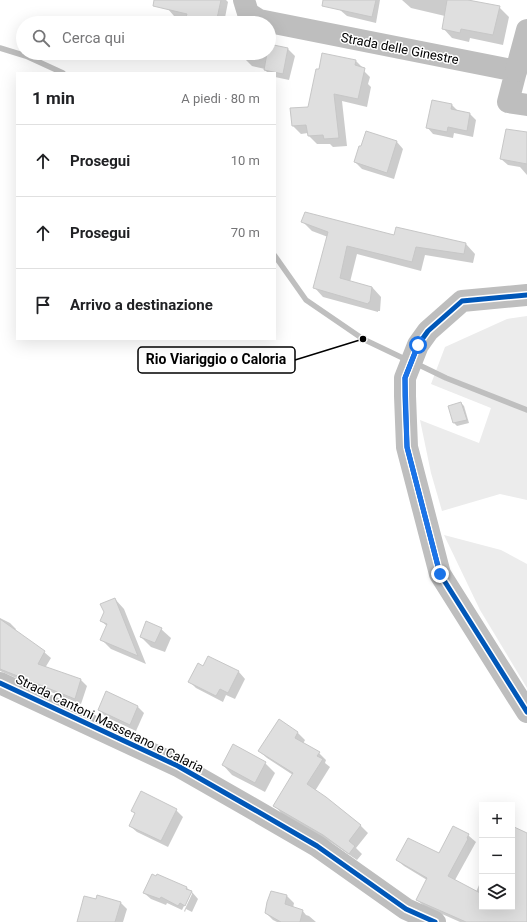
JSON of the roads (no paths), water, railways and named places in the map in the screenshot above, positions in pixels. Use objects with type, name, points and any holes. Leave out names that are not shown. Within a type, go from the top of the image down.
[{"type":"street","name":"Strada delle Ginestre","points":[[244,0],[248,13],[253,16]]},
{"type":"street","name":"Strada delle Ginestre","points":[[276,23],[516,71]]},
{"type":"street","points":[[527,30],[508,102],[527,105]]},
{"type":"street","points":[[527,295],[462,301],[428,331],[418,345],[405,378],[407,447],[440,574],[527,712]]},
{"type":"street","name":"Strada Cantoni Masserano e Calaria","points":[[0,683],[178,766],[317,846],[403,916],[435,922]]},
{"type":"waterway","points":[[0,48],[16,53]]},
{"type":"waterway","points":[[35,60],[61,72]]},
{"type":"waterway","points":[[276,257],[306,300],[363,339],[407,360]]},
{"type":"waterway","points":[[415,363],[446,378],[527,410]]},
{"type":"place","name":"Rio Viariggio o Caloria","points":[[363,339]]}]
